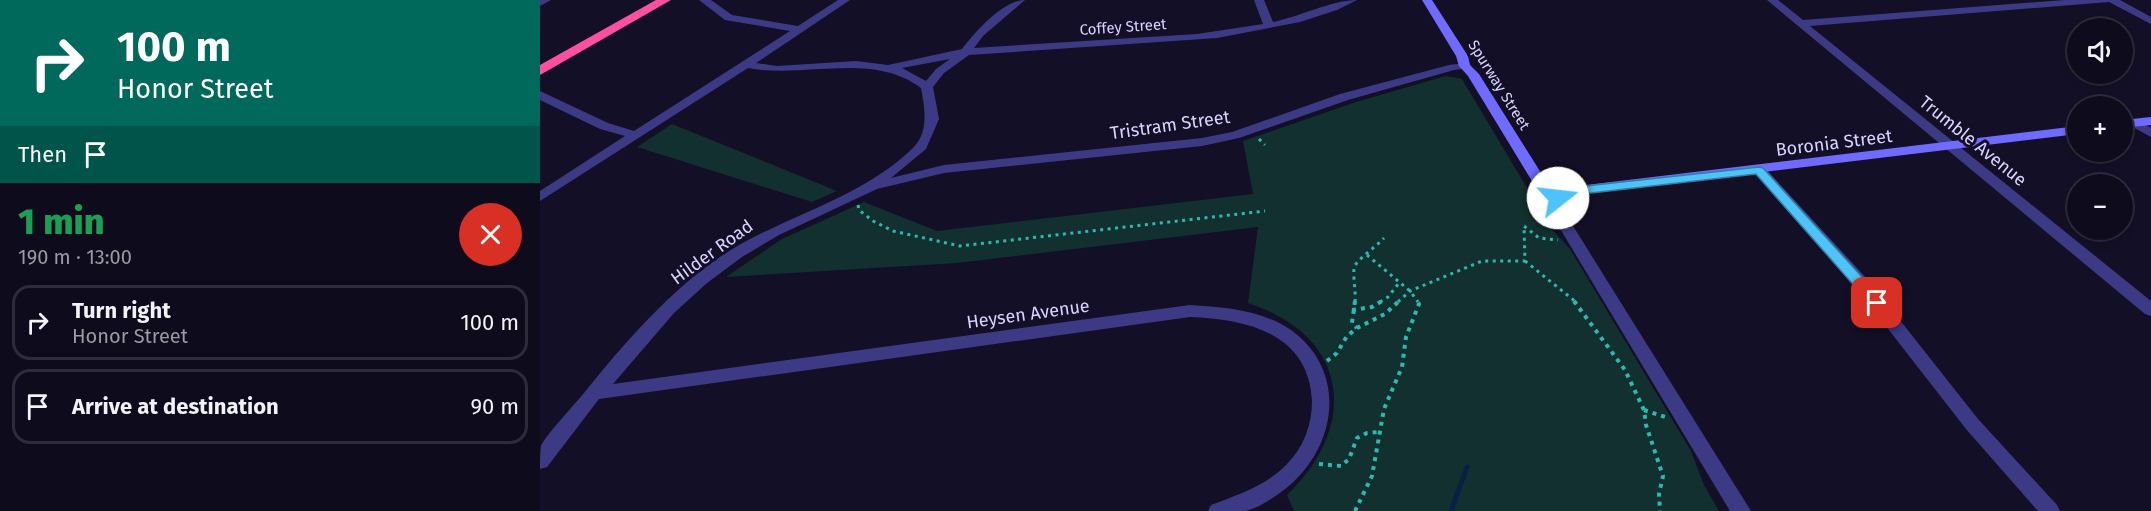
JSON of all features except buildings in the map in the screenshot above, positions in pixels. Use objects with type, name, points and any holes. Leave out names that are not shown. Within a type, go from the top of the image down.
[{"type":"highway","points":[[540,58],[643,0]]},
{"type":"highway","points":[[540,71],[665,0]]},
{"type":"street","points":[[540,3],[546,0]]},
{"type":"street","points":[[704,0],[729,18],[799,29]]},
{"type":"street","points":[[540,197],[845,0]]},
{"type":"street","points":[[927,87],[940,71],[966,52],[979,34],[1020,0]]},
{"type":"street","points":[[1260,0],[1269,26]]},
{"type":"street","name":"Coffey Street","points":[[745,64],[776,69],[892,67],[966,52],[1197,38],[1305,19],[1352,0]]},
{"type":"street","name":"Spurway Street","points":[[1427,0],[1462,56],[1465,66],[1473,74],[1551,194]]},
{"type":"street","name":"Trumble Avenue","points":[[1772,0],[2151,310]]},
{"type":"street","points":[[1801,23],[2106,0]]},
{"type":"street","points":[[2112,0],[2151,21]]},
{"type":"street","name":"Tristram Street","points":[[872,186],[944,169],[1202,142],[1235,135],[1375,87],[1465,66]]},
{"type":"street","name":"Coffey Street","points":[[892,67],[921,81],[927,87]]},
{"type":"street","name":"Hilder Road","points":[[540,461],[594,393],[668,309],[702,279],[737,254],[774,232],[872,186],[920,149],[933,119],[927,87]]},
{"type":"street","points":[[540,95],[603,126],[635,135]]},
{"type":"street","points":[[2133,123],[2151,121]]},
{"type":"street","points":[[2133,126],[2151,133]]},
{"type":"street","name":"Boronia Street","points":[[1551,194],[2067,131]]},
{"type":"street","points":[[920,149],[927,161],[944,169]]},
{"type":"street","points":[[1759,170],[1863,285],[1972,424],[2050,511]]},
{"type":"street","points":[[1551,194],[1575,242],[1741,511]]},
{"type":"street","name":"Heysen Avenue","points":[[594,393],[1190,311],[1227,313],[1255,319],[1284,334],[1304,352],[1314,367],[1321,397],[1319,425],[1303,459],[1275,487],[1235,507],[1218,511]]},
{"type":"path","points":[[855,194],[859,210],[873,221],[893,231],[960,246],[1265,211]]},
{"type":"path","points":[[1525,261],[1524,226],[1539,238],[1575,242]]},
{"type":"path","points":[[1357,328],[1352,323],[1356,292],[1354,267],[1357,261],[1367,255],[1384,238]]},
{"type":"path","points":[[1355,511],[1372,476],[1378,432],[1384,409],[1402,368],[1406,337],[1419,304],[1410,291],[1367,255]]},
{"type":"path","points":[[1314,367],[1328,361],[1337,353],[1347,336],[1357,328],[1385,314],[1410,291],[1482,261],[1525,261],[1576,302],[1624,370],[1644,410],[1646,425],[1663,476],[1659,494],[1660,511]]},
{"type":"path","points":[[1352,310],[1372,308],[1388,297],[1391,290],[1400,282]]},
{"type":"path","points":[[1303,459],[1332,468],[1343,465],[1349,459],[1357,438],[1367,433],[1378,432]]},
{"type":"green space","points":[[1446,76],[1462,79],[1551,228],[1570,249],[1691,451],[1704,485],[1719,511],[1294,511],[1287,495],[1310,468],[1326,440],[1333,412],[1333,385],[1324,360],[1307,337],[1282,318],[1248,303],[1258,227],[957,263],[726,277],[782,239],[864,202],[937,231],[1253,194],[1243,141],[1356,102]]},
{"type":"green space","points":[[672,124],[837,191],[812,202],[637,147]]},
{"type":"waterway","points":[[1451,511],[1467,467]]},
{"type":"route","points":[[1558,198],[1558,193],[1759,170],[1877,303]]}]
